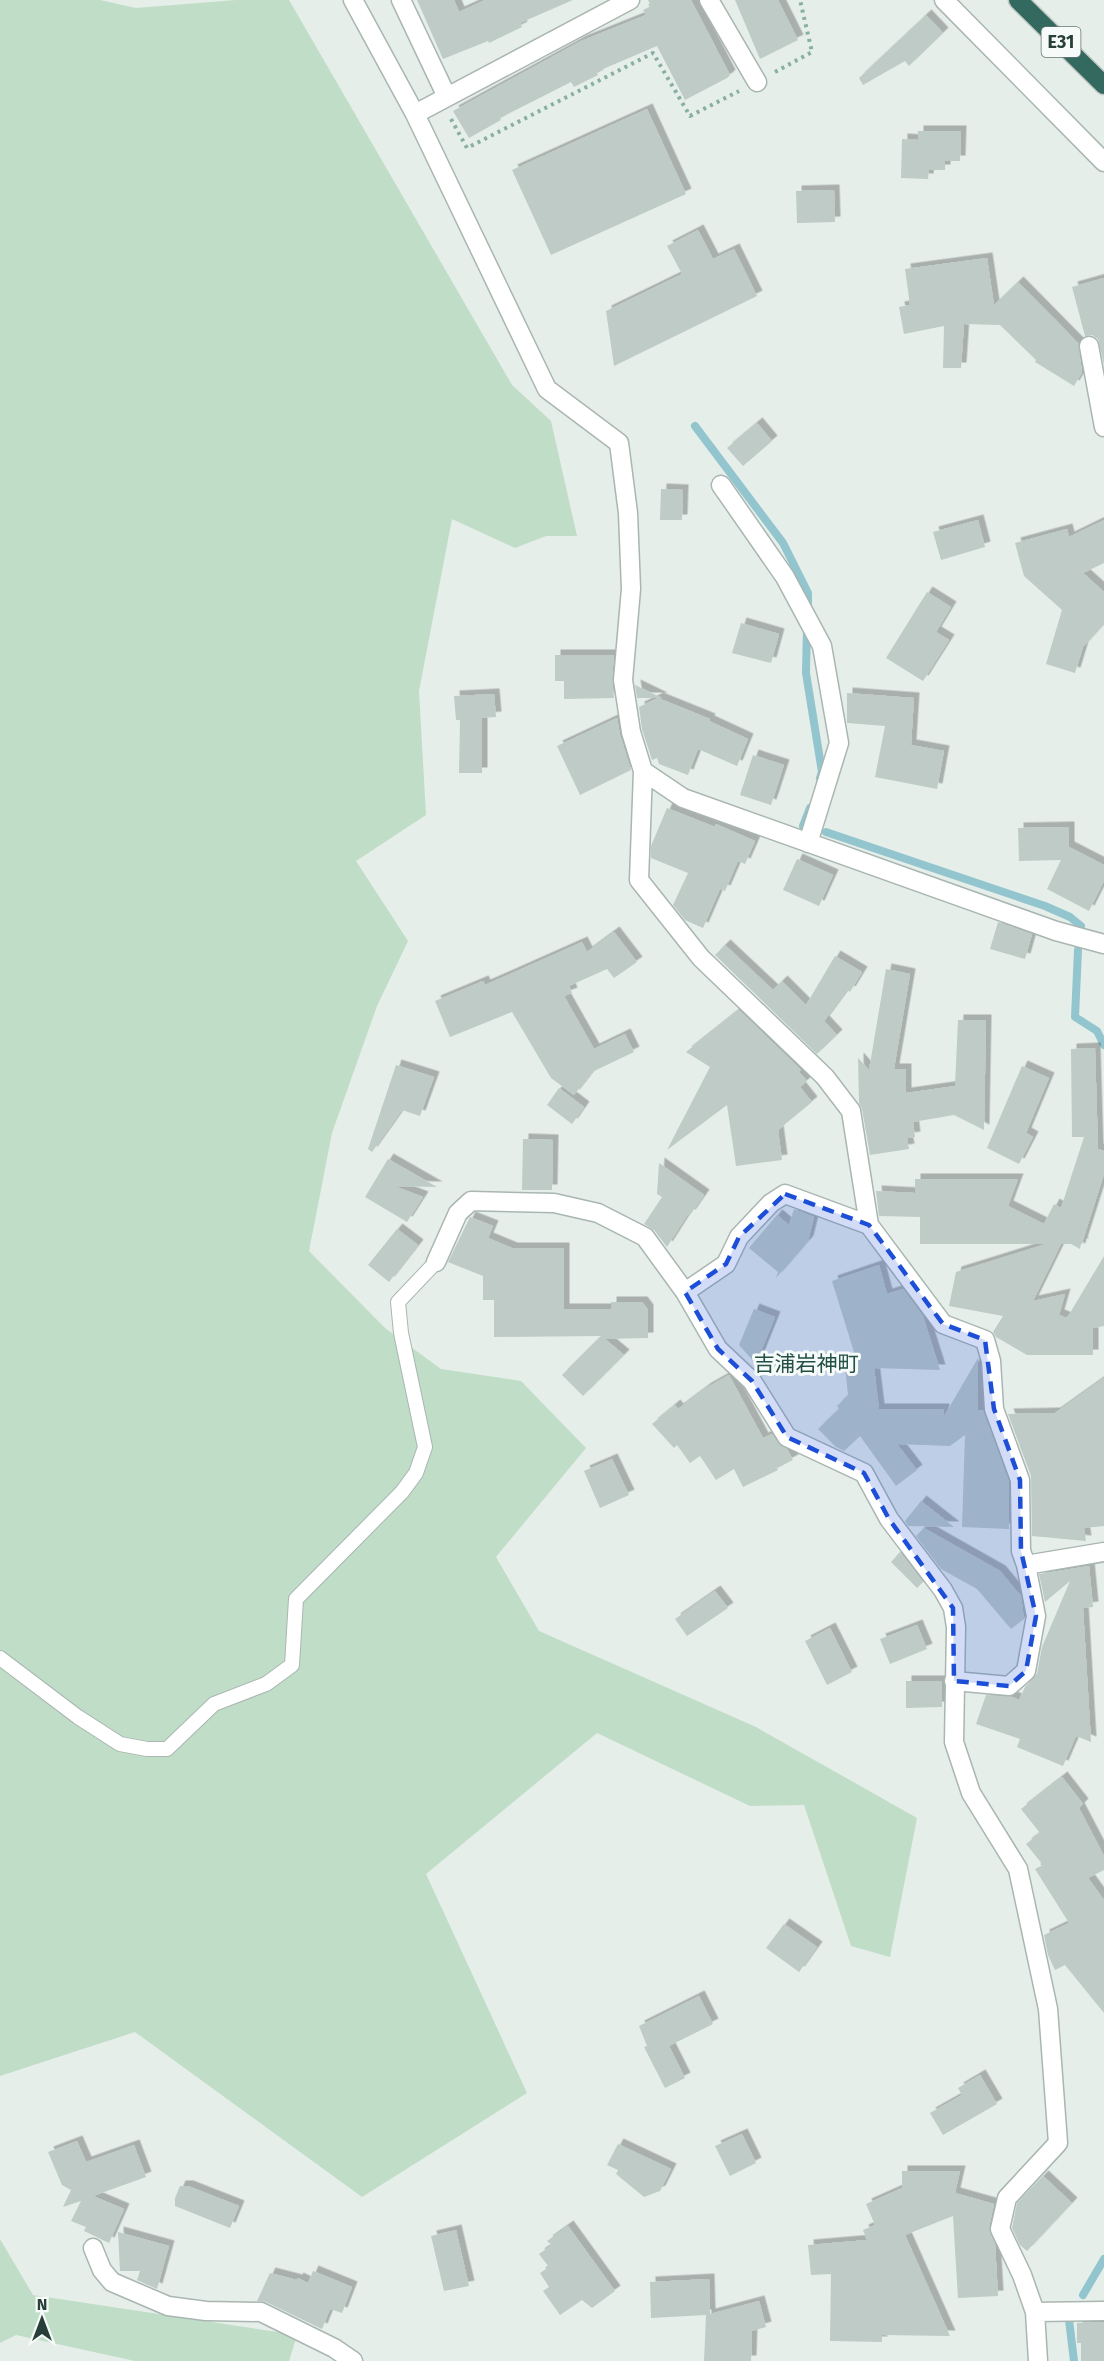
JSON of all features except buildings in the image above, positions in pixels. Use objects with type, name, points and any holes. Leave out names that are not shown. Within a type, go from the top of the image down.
[{"type":"highway","name":"E31","points":[[1018,0],[1104,84]]},
{"type":"street","points":[[353,0],[415,114],[547,389],[619,443],[628,513],[631,589],[623,680],[631,732],[643,771],[639,880],[701,958],[825,1077],[851,1111],[869,1225],[943,1324],[985,1340],[991,1361],[994,1408],[1020,1480],[1021,1551],[1026,1564],[1036,1616],[1026,1671],[1009,1686],[954,1682]]},
{"type":"street","points":[[400,0],[444,99]]},
{"type":"street","points":[[415,114],[630,0]]},
{"type":"street","points":[[709,0],[756,82]]},
{"type":"street","points":[[944,0],[1104,162]]},
{"type":"street","points":[[1089,346],[1104,427]]},
{"type":"street","points":[[721,485],[784,577],[822,646],[839,743],[808,843]]},
{"type":"street","points":[[643,771],[683,798],[1056,931],[1104,944]]},
{"type":"street","points":[[685,1292],[726,1264],[739,1237],[771,1203],[785,1194],[869,1225]]},
{"type":"street","points":[[436,1262],[458,1213],[471,1200],[554,1203],[598,1213],[645,1237],[685,1292],[718,1349],[752,1381],[787,1437],[864,1473],[888,1518],[943,1590],[953,1608],[956,1627],[954,1742],[971,1793],[1018,1869],[1048,2009],[1058,2143],[1007,2198],[1000,2229],[1022,2275],[1035,2312],[1038,2361]]},
{"type":"street","points":[[1026,1564],[1104,1552]]},
{"type":"street","points":[[93,2248],[102,2270],[112,2282],[168,2306],[206,2311],[261,2312],[334,2348],[353,2361]]},
{"type":"street","points":[[1035,2312],[1104,2311]]},
{"type":"lane","points":[[0,1658],[86,1723],[120,1744],[147,1749],[167,1749],[214,1704],[266,1684],[292,1665],[296,1599],[402,1492],[416,1473],[425,1447],[401,1333],[398,1302],[436,1262]]},
{"type":"path","points":[[444,99],[467,148],[653,53],[690,116],[812,52],[800,0]]},
{"type":"highlighted area","points":[[785,1194],[869,1225],[943,1324],[985,1340],[994,1409],[1020,1480],[1021,1551],[1036,1616],[1026,1671],[1009,1686],[954,1681],[953,1608],[889,1519],[864,1473],[787,1437],[752,1381],[718,1349],[685,1292],[726,1264],[739,1237]]},
{"type":"green space","points":[[0,0],[100,0],[136,8],[236,0],[289,0],[512,385],[551,421],[577,536],[546,536],[515,548],[452,519],[419,691],[426,815],[356,861],[408,941],[377,1006],[332,1133],[309,1251],[385,1328],[441,1369],[521,1381],[586,1448],[496,1557],[539,1631],[756,1727],[917,1818],[890,1957],[851,1946],[804,1805],[750,1806],[597,1733],[426,1874],[527,2093],[362,2197],[135,2032],[0,2076]]},
{"type":"green space","points":[[0,2239],[33,2295],[297,2335],[289,2361],[135,2361],[16,2335],[0,2343]]},
{"type":"waterway","points":[[695,426],[783,543],[808,593],[808,609]]},
{"type":"waterway","points":[[807,625],[806,673],[822,772],[820,778]]},
{"type":"waterway","points":[[803,826],[810,808]]},
{"type":"waterway","points":[[826,832],[1045,906],[1070,917],[1081,926]]},
{"type":"waterway","points":[[1078,950],[1075,1017],[1097,1031],[1104,1045]]},
{"type":"waterway","points":[[1083,2295],[1104,2259]]},
{"type":"waterway","points":[[1069,2320],[1074,2361]]},
{"type":"district","name":"吉浦岩神町","points":[[806,1364]]}]
